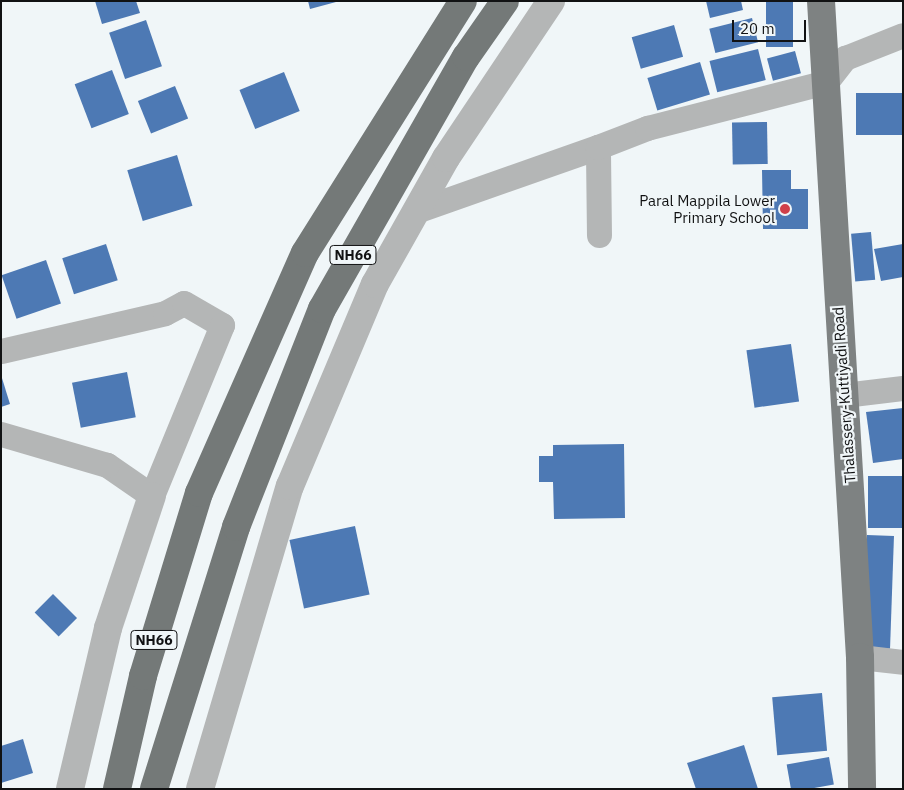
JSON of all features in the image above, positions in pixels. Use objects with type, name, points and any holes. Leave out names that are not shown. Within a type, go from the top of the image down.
[{"type":"highway","name":"NH66","points":[[117,789],[143,676],[199,493],[305,253],[463,1]]},
{"type":"highway","name":"NH66","points":[[154,789],[236,527],[322,309],[466,57],[505,1]]},
{"type":"main road","name":"Thalassery-Kuttiyadi Road","points":[[821,1],[860,657],[862,789]]},
{"type":"street","points":[[200,789],[290,486],[376,284],[446,158],[551,1]]},
{"type":"street","points":[[416,211],[647,128],[826,82],[846,58],[903,36]]},
{"type":"street","points":[[598,147],[599,235]]},
{"type":"street","points":[[1,351],[165,313],[184,302],[222,325],[152,496],[108,628],[70,789]]},
{"type":"street","points":[[844,395],[903,388]]},
{"type":"street","points":[[1,434],[107,465],[152,496]]},
{"type":"street","points":[[860,657],[903,662]]},
{"type":"building","points":[[95,1],[136,1],[140,13],[102,24]]},
{"type":"building","points":[[308,1],[336,1],[336,2],[310,9]]},
{"type":"building","points":[[706,1],[741,1],[743,10],[710,18]]},
{"type":"building","points":[[766,1],[793,1],[793,47],[766,47]]},
{"type":"building","points":[[752,18],[758,42],[715,53],[709,29]]},
{"type":"building","points":[[146,20],[162,66],[125,79],[109,33]]},
{"type":"building","points":[[674,25],[683,57],[641,69],[632,37]]},
{"type":"building","points":[[758,49],[766,80],[717,92],[709,61]]},
{"type":"building","points":[[795,51],[801,73],[773,81],[767,59]]},
{"type":"building","points":[[700,62],[710,95],[657,111],[647,78]]},
{"type":"building","points":[[112,70],[129,114],[92,128],[75,84]]},
{"type":"building","points":[[284,72],[300,111],[255,129],[239,90]]},
{"type":"building","points":[[175,86],[188,118],[151,133],[138,101]]},
{"type":"building","points":[[856,93],[903,93],[903,135],[856,135]]},
{"type":"building","points":[[767,122],[768,164],[733,165],[732,123]]},
{"type":"building","points":[[177,155],[192,206],[143,221],[127,170]]},
{"type":"building","name":"Paral Mappila Lower Primary School","points":[[762,170],[791,170],[791,189],[808,189],[808,229],[763,229]]},
{"type":"building","points":[[871,232],[875,280],[855,282],[851,234]]},
{"type":"building","points":[[106,244],[118,280],[74,294],[62,258]]},
{"type":"building","points":[[903,244],[903,277],[881,281],[874,249]]},
{"type":"building","points":[[46,260],[61,303],[17,319],[2,275]]},
{"type":"building","points":[[791,344],[799,401],[755,408],[746,350]]},
{"type":"building","points":[[127,372],[136,417],[81,428],[72,383]]},
{"type":"building","points":[[1,375],[10,404],[1,407]]},
{"type":"building","points":[[903,408],[903,459],[873,463],[866,412]]},
{"type":"building","points":[[624,444],[625,518],[554,519],[553,482],[539,482],[539,456],[553,456],[553,445]]},
{"type":"building","points":[[868,476],[902,476],[902,528],[868,528]]},
{"type":"building","points":[[355,526],[370,594],[304,608],[289,540]]},
{"type":"building","points":[[867,535],[894,536],[890,649],[863,648]]},
{"type":"building","points":[[53,594],[77,618],[59,636],[35,612]]},
{"type":"building","points":[[822,693],[827,751],[777,755],[772,697]]},
{"type":"building","points":[[23,739],[33,773],[1,783],[1,746]]},
{"type":"building","points":[[744,745],[758,789],[696,789],[687,763]]},
{"type":"building","points":[[829,757],[834,785],[809,789],[791,789],[787,764]]},
{"type":"place","name":"Paral Mappila Lower Primary School","points":[[785,209]]}]
